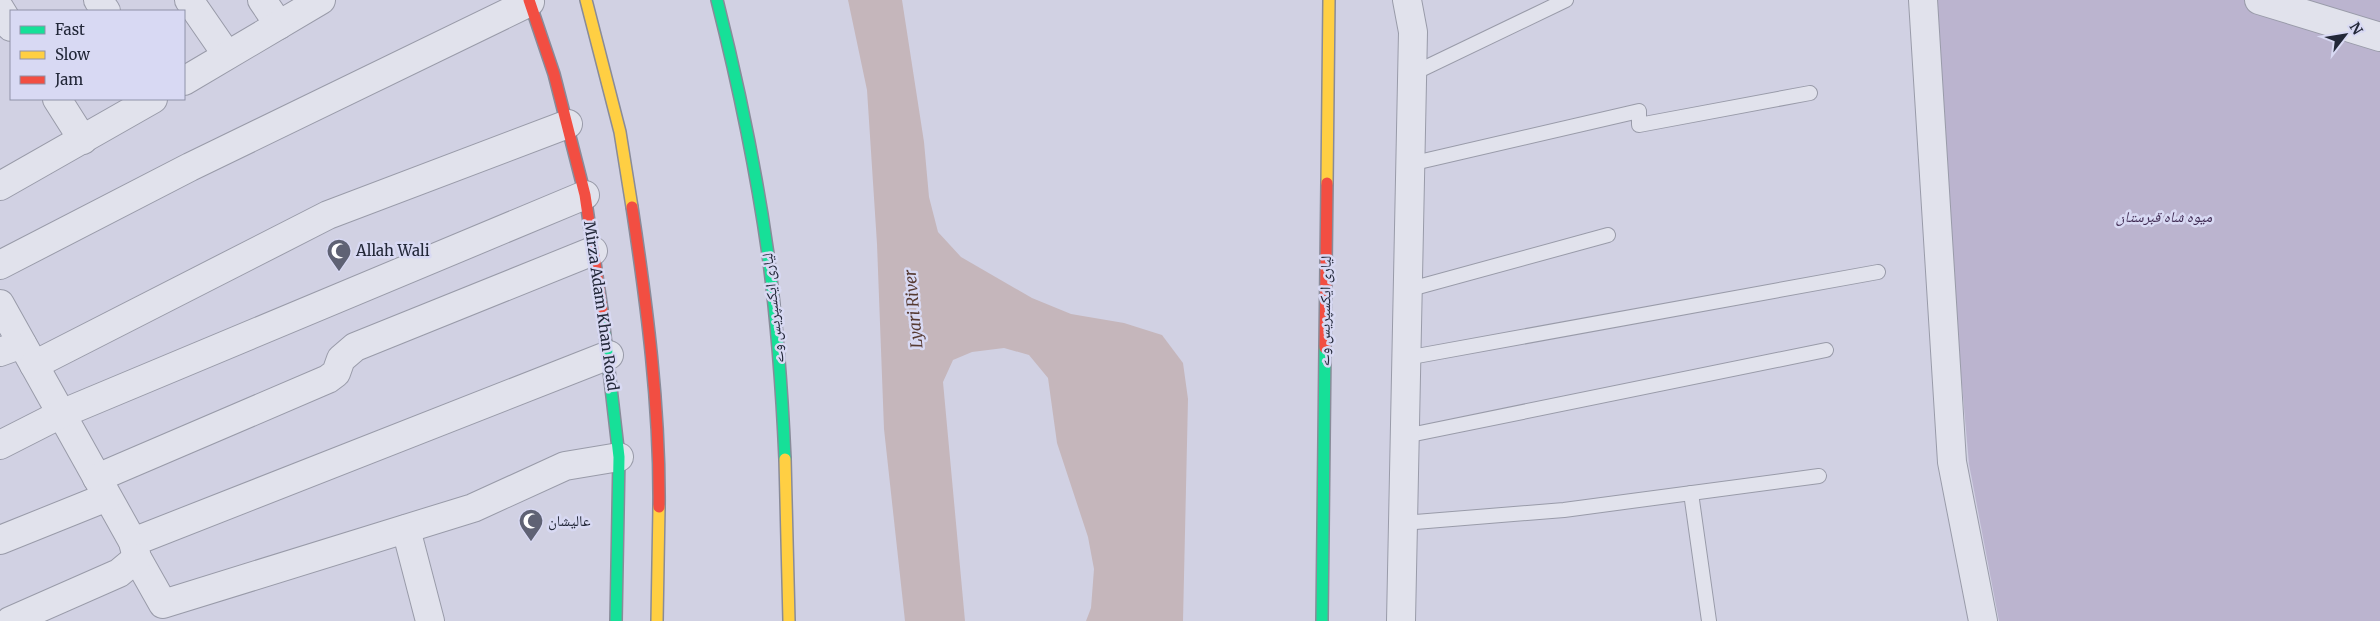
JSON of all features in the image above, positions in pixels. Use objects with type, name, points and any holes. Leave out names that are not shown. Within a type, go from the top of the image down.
[{"type":"main road","points":[[586,0],[620,132],[648,313],[659,475],[657,621]]},
{"type":"main road","name":"لیاری ایکسپریس وے","points":[[717,0],[728,42],[751,154],[770,268],[784,450],[789,621]]},
{"type":"main road","name":"لیاری ایکسپریس وے","points":[[1322,621],[1329,0]]},
{"type":"main road","name":"Mirza Adam Khan Road","points":[[529,1],[554,74],[585,195],[609,355],[620,457],[616,621]]},
{"type":"street","points":[[189,0],[227,55]]},
{"type":"street","points":[[262,0],[279,25]]},
{"type":"street","points":[[185,79],[321,0]]},
{"type":"street","points":[[1401,621],[1413,32],[1407,0]]},
{"type":"street","points":[[1923,0],[1952,462],[1983,621]]},
{"type":"street","points":[[2260,0],[2380,37]]},
{"type":"street","points":[[0,265],[190,167],[529,1]]},
{"type":"street","points":[[0,9],[10,25]]},
{"type":"street","points":[[57,100],[82,140]]},
{"type":"street","points":[[0,186],[151,100]]},
{"type":"street","points":[[19,354],[328,216],[568,124]]},
{"type":"street","points":[[0,445],[61,414],[585,195]]},
{"type":"street","points":[[0,540],[102,487],[328,379],[336,373],[341,359],[363,343],[593,251]]},
{"type":"street","points":[[0,304],[19,354],[61,414],[102,487],[163,604],[473,508],[565,466],[620,457]]},
{"type":"street","points":[[10,621],[119,573],[135,550],[609,355]]},
{"type":"street","points":[[406,529],[430,621]]},
{"type":"lane","points":[[1412,74],[1566,0]]},
{"type":"lane","points":[[1410,164],[1639,111],[1639,126],[1810,92]]},
{"type":"lane","points":[[1408,290],[1608,235]]},
{"type":"lane","points":[[1406,358],[1878,272]]},
{"type":"lane","points":[[1405,436],[1826,350]]},
{"type":"lane","points":[[1403,523],[1564,510],[1819,476]]},
{"type":"lane","points":[[1691,493],[1709,621]]},
{"type":"green space","name":"میوہ شاہ قبرستان","points":[[1928,0],[2380,0],[2380,621],[1999,621],[1969,464]]},
{"type":"water","name":"Lyari River","points":[[848,0],[902,0],[924,142],[929,197],[938,232],[961,257],[1032,298],[1071,314],[1124,323],[1162,335],[1183,363],[1188,399],[1183,621],[1086,621],[1091,608],[1094,569],[1088,537],[1057,443],[1048,378],[1029,355],[1004,348],[972,352],[953,360],[943,382],[965,621],[905,621],[884,429],[877,244],[867,90]]},
{"type":"traffic: fast","points":[[717,0],[746,126],[768,254],[779,356],[785,459]]},
{"type":"traffic: fast","points":[[602,310],[619,457],[616,621]]},
{"type":"traffic: fast","points":[[1322,621],[1325,348]]},
{"type":"traffic: slow","points":[[586,0],[620,132],[632,207]]},
{"type":"traffic: slow","points":[[1327,183],[1329,0]]},
{"type":"traffic: slow","points":[[785,459],[789,621]]},
{"type":"traffic: slow","points":[[657,621],[659,507]]},
{"type":"traffic: jam","points":[[529,0],[554,74],[585,195],[602,310]]},
{"type":"traffic: jam","points":[[1325,348],[1327,183]]},
{"type":"traffic: jam","points":[[632,207],[652,357],[659,469],[659,507]]},
{"type":"place","name":"Allah Wali","points":[[339,272]]},
{"type":"place","name":"عالیشان","points":[[531,542]]}]
